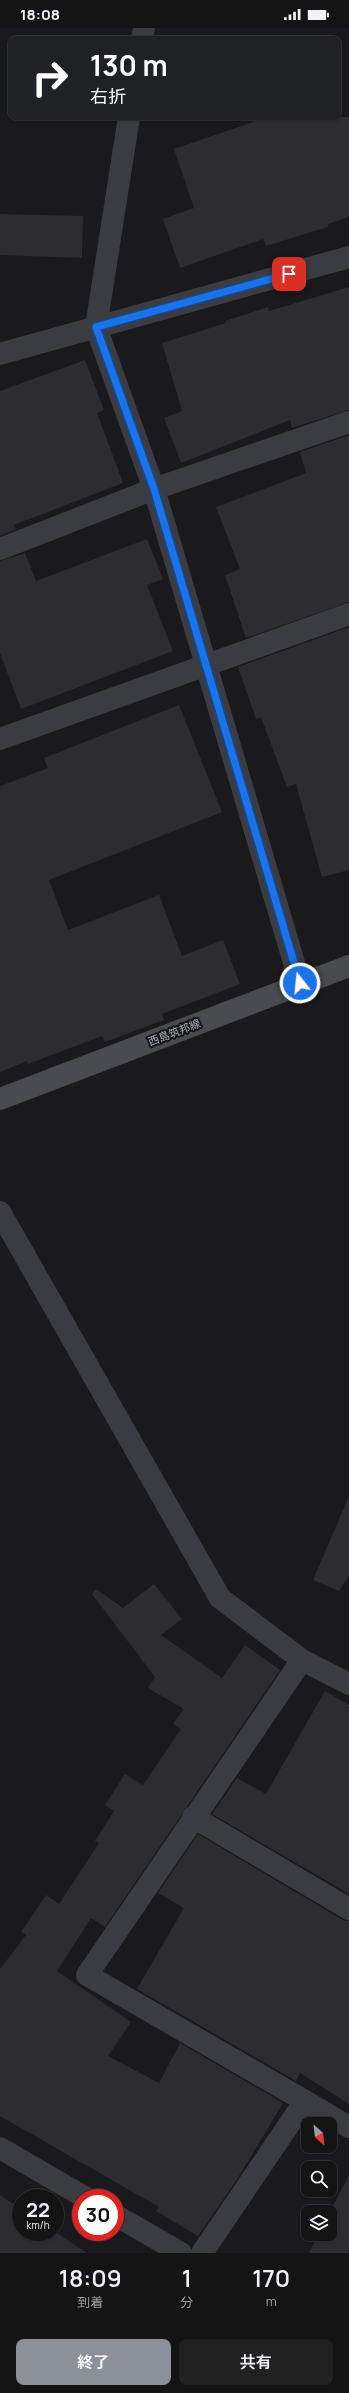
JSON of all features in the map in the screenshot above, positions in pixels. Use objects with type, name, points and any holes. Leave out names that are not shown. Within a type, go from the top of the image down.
[{"type":"main road","name":"西島筑邦線","points":[[0,1100],[300,983],[349,966]]},
{"type":"street","points":[[129,120],[96,327],[154,489],[207,664],[300,983]]},
{"type":"street","points":[[0,354],[349,257]]},
{"type":"street","points":[[0,549],[154,489],[349,422]]},
{"type":"street","points":[[0,740],[349,614]]},
{"type":"street","points":[[0,1212],[220,1598],[302,1660],[349,1684]]},
{"type":"street","points":[[302,1660],[193,1817],[87,1975],[349,2127]]},
{"type":"street","points":[[193,1817],[349,1909]]},
{"type":"street","points":[[202,2253],[305,2101]]},
{"type":"street","points":[[0,2148],[72,2190]]},
{"type":"street","points":[[124,2220],[181,2253]]},
{"type":"building","points":[[341,117],[349,117],[349,217],[328,224],[328,227],[266,246],[263,239],[180,268],[163,219],[194,208],[174,149],[253,122],[252,120],[341,120]]},
{"type":"building","points":[[0,214],[83,216],[82,258],[0,255]]},
{"type":"building","points":[[349,287],[349,410],[292,428],[290,420],[181,463],[164,418],[182,411],[162,343],[226,323],[225,321],[268,307],[269,311]]},
{"type":"building","points":[[85,360],[104,410],[97,413],[123,483],[14,525],[16,529],[0,536],[0,391]]},
{"type":"building","points":[[349,435],[349,602],[246,638],[225,575],[240,569],[216,507],[306,473],[300,452]]},
{"type":"building","points":[[147,539],[163,579],[147,585],[173,651],[21,709],[0,653],[0,561],[25,553],[36,581]]},
{"type":"building","points":[[349,627],[349,870],[322,877],[296,784],[287,787],[261,717],[256,719],[238,667]]},
{"type":"building","points":[[179,705],[222,812],[49,880],[68,930],[159,895],[182,956],[223,940],[240,984],[162,1014],[164,1020],[105,1042],[102,1036],[28,1064],[27,1061],[0,1072],[0,786],[48,768],[44,758]]},
{"type":"building","points":[[349,1496],[349,1576],[339,1591],[313,1580]]},
{"type":"building","points":[[154,1584],[182,1619],[161,1635],[222,1678],[245,1645],[280,1670],[105,1927],[91,1918],[57,1971],[131,2022],[108,2056],[159,2083],[180,2043],[283,2103],[236,2181],[198,2236],[156,2211],[159,2207],[0,2116],[0,1969],[26,1935],[21,1932],[46,1895],[59,1904],[99,1843],[95,1841],[114,1811],[105,1805],[125,1774],[143,1785],[181,1729],[173,1724],[184,1709],[148,1688],[155,1677],[92,1594],[96,1589],[123,1608]]},
{"type":"building","points":[[325,1691],[349,1705],[349,1894],[212,1814],[237,1778],[266,1794]]},
{"type":"building","points":[[198,1834],[343,1920],[349,1921],[349,2104],[300,2073],[296,2081],[137,1989],[184,1908],[158,1893]]},
{"type":"building","points":[[349,2175],[349,2253],[309,2253],[315,2241],[337,2241],[337,2205],[334,2205]]},
{"type":"building","points":[[0,2195],[12,2203],[12,2241],[64,2241],[64,2238],[87,2253],[0,2253]]},
{"type":"route","points":[[289,274],[96,327],[154,489],[207,664],[300,983]]}]
